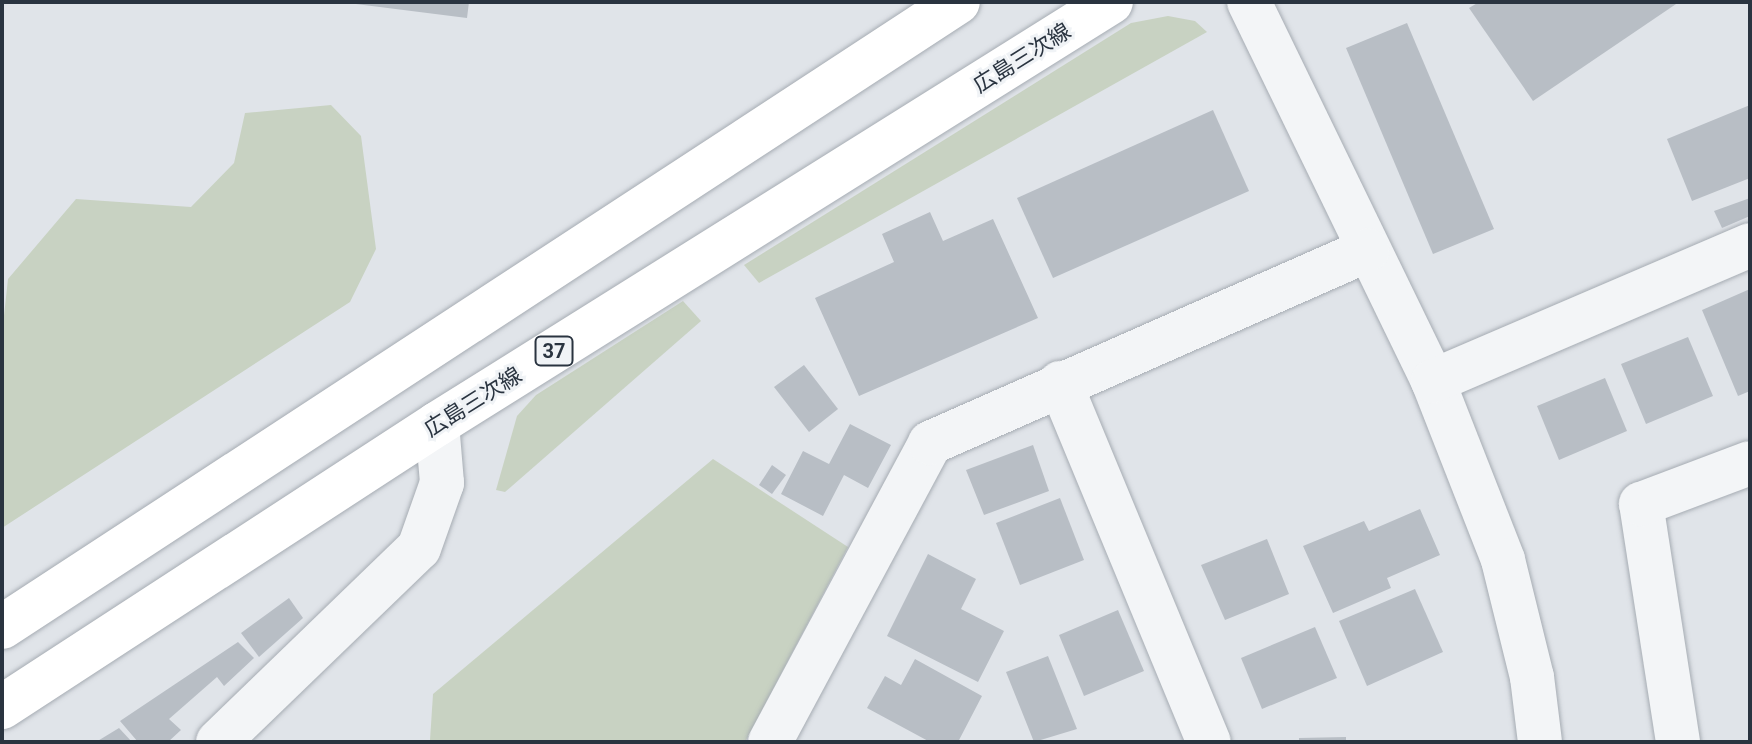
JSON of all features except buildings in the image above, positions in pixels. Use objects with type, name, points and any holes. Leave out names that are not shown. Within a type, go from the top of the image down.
[{"type":"main road","points":[[2,627],[958,2]]},
{"type":"main road","name":"広島三次線","points":[[2,707],[437,424],[1111,2]]},
{"type":"street","points":[[1249,2],[1433,381],[1503,560],[1532,677],[1540,742]]},
{"type":"street","points":[[1433,381],[1750,245]]},
{"type":"street","points":[[770,742],[930,443],[1367,250]]},
{"type":"street","points":[[1060,383],[1209,742]]},
{"type":"street","points":[[218,742],[419,548],[442,483],[437,424]]},
{"type":"street","points":[[1678,742],[1641,504],[1750,463]]},
{"type":"green space","points":[[1168,16],[1195,21],[1207,32],[759,283],[744,265],[1131,23]]},
{"type":"green space","points":[[331,105],[361,136],[376,249],[350,302],[2,528],[2,334],[8,279],[76,199],[191,207],[234,163],[245,113]]},
{"type":"green space","points":[[683,301],[701,321],[505,492],[496,490],[517,416],[536,395]]},
{"type":"green space","points":[[713,459],[848,547],[745,742],[430,740],[433,694]]}]
